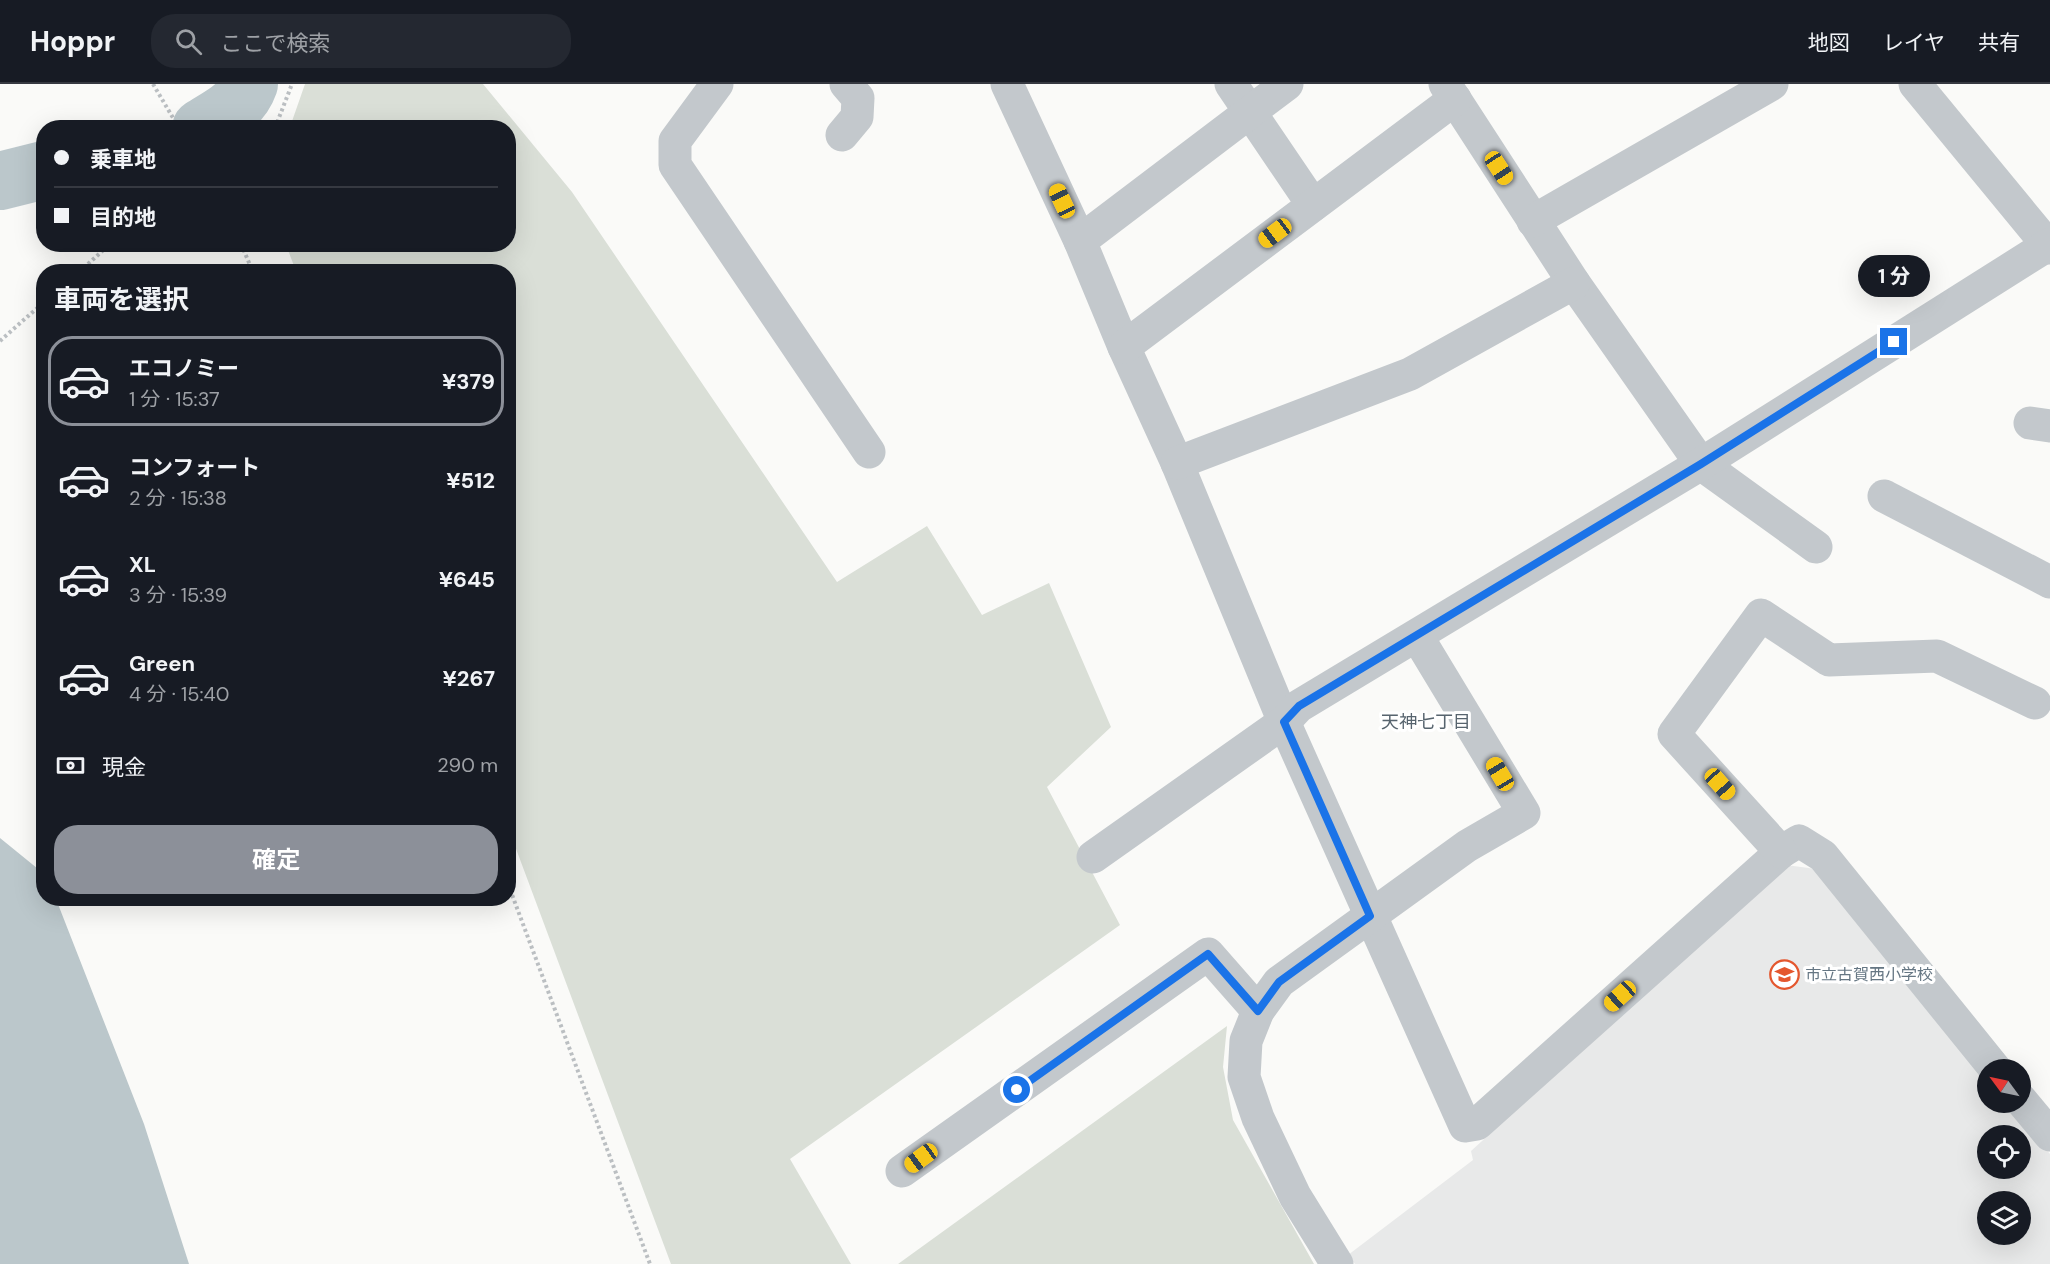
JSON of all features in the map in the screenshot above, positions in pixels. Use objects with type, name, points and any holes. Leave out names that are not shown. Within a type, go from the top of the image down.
[{"type":"street","points":[[717,84],[675,141],[675,165],[869,452]]},
{"type":"street","points":[[842,135],[857,117],[858,98],[846,84]]},
{"type":"street","points":[[1007,84],[1080,241],[1124,347],[1177,463],[1284,722],[1465,1126],[1477,1124],[1781,852],[1799,841],[1823,856],[1987,1059]]},
{"type":"street","points":[[1231,84],[1313,205]]},
{"type":"street","points":[[1080,241],[1287,84]]},
{"type":"street","points":[[1533,221],[1772,84]]},
{"type":"street","points":[[1093,857],[1284,722],[1299,706],[1701,464],[2049,246],[1915,84]]},
{"type":"street","points":[[1124,347],[1313,205],[1450,92],[1574,284],[1701,464],[1816,547]]},
{"type":"street","points":[[1177,463],[1410,374],[1574,284]]},
{"type":"street","points":[[1884,496],[2050,582]]},
{"type":"street","points":[[1781,852],[1674,734],[1761,615],[1829,660],[1937,656],[2035,703]]},
{"type":"street","points":[[1337,1264],[1294,1196],[1258,1118],[1244,1077],[1246,1041],[1258,1011],[1279,982],[1467,846],[1524,813],[1417,636]]},
{"type":"street","points":[[902,1172],[1208,954],[1258,1011]]},
{"type":"street","points":[[2031,1112],[2050,1135]]},
{"type":"path","points":[[153,84],[174,120]]},
{"type":"path","points":[[278,120],[292,84]]},
{"type":"path","points":[[88,264],[101,252]]},
{"type":"path","points":[[0,340],[36,309]]},
{"type":"path","points":[[516,905],[650,1264]]},
{"type":"shaded area","points":[[305,84],[483,84],[513,120],[292,120]]},
{"type":"shaded area","points":[[516,124],[572,192],[837,582],[927,526],[982,615],[1049,583],[1111,727],[1047,787],[1120,925],[790,1159],[851,1264],[671,1264],[516,849],[516,264],[293,264],[289,252],[516,252]]},
{"type":"shaded area","points":[[0,838],[36,867],[36,906],[59,906],[144,1124],[189,1264],[0,1264]]},
{"type":"shaded area","name":"市立古賀西小学校","points":[[1786,865],[1816,869],[1977,1066],[1977,1113],[2016,1113],[2026,1125],[1977,1125],[1977,1179],[2031,1179],[2031,1131],[2050,1154],[2050,1264],[1355,1264],[1348,1255],[1473,1160],[1471,1151]]},
{"type":"shaded area","points":[[1227,1026],[1223,1067],[1233,1120],[1314,1264],[898,1264]]},
{"type":"waterway","points":[[214,120],[236,105],[249,84]]},
{"type":"waterway","points":[[0,181],[36,172]]},
{"type":"place","name":"市立古賀西小学校","points":[[1784,974]]},
{"type":"district","name":"天神七丁目","points":[[1426,722]]},
{"type":"route","points":[[1017,1090],[1208,954],[1258,1011],[1279,982],[1370,916],[1284,722],[1299,706],[1701,464],[1894,342]]}]
